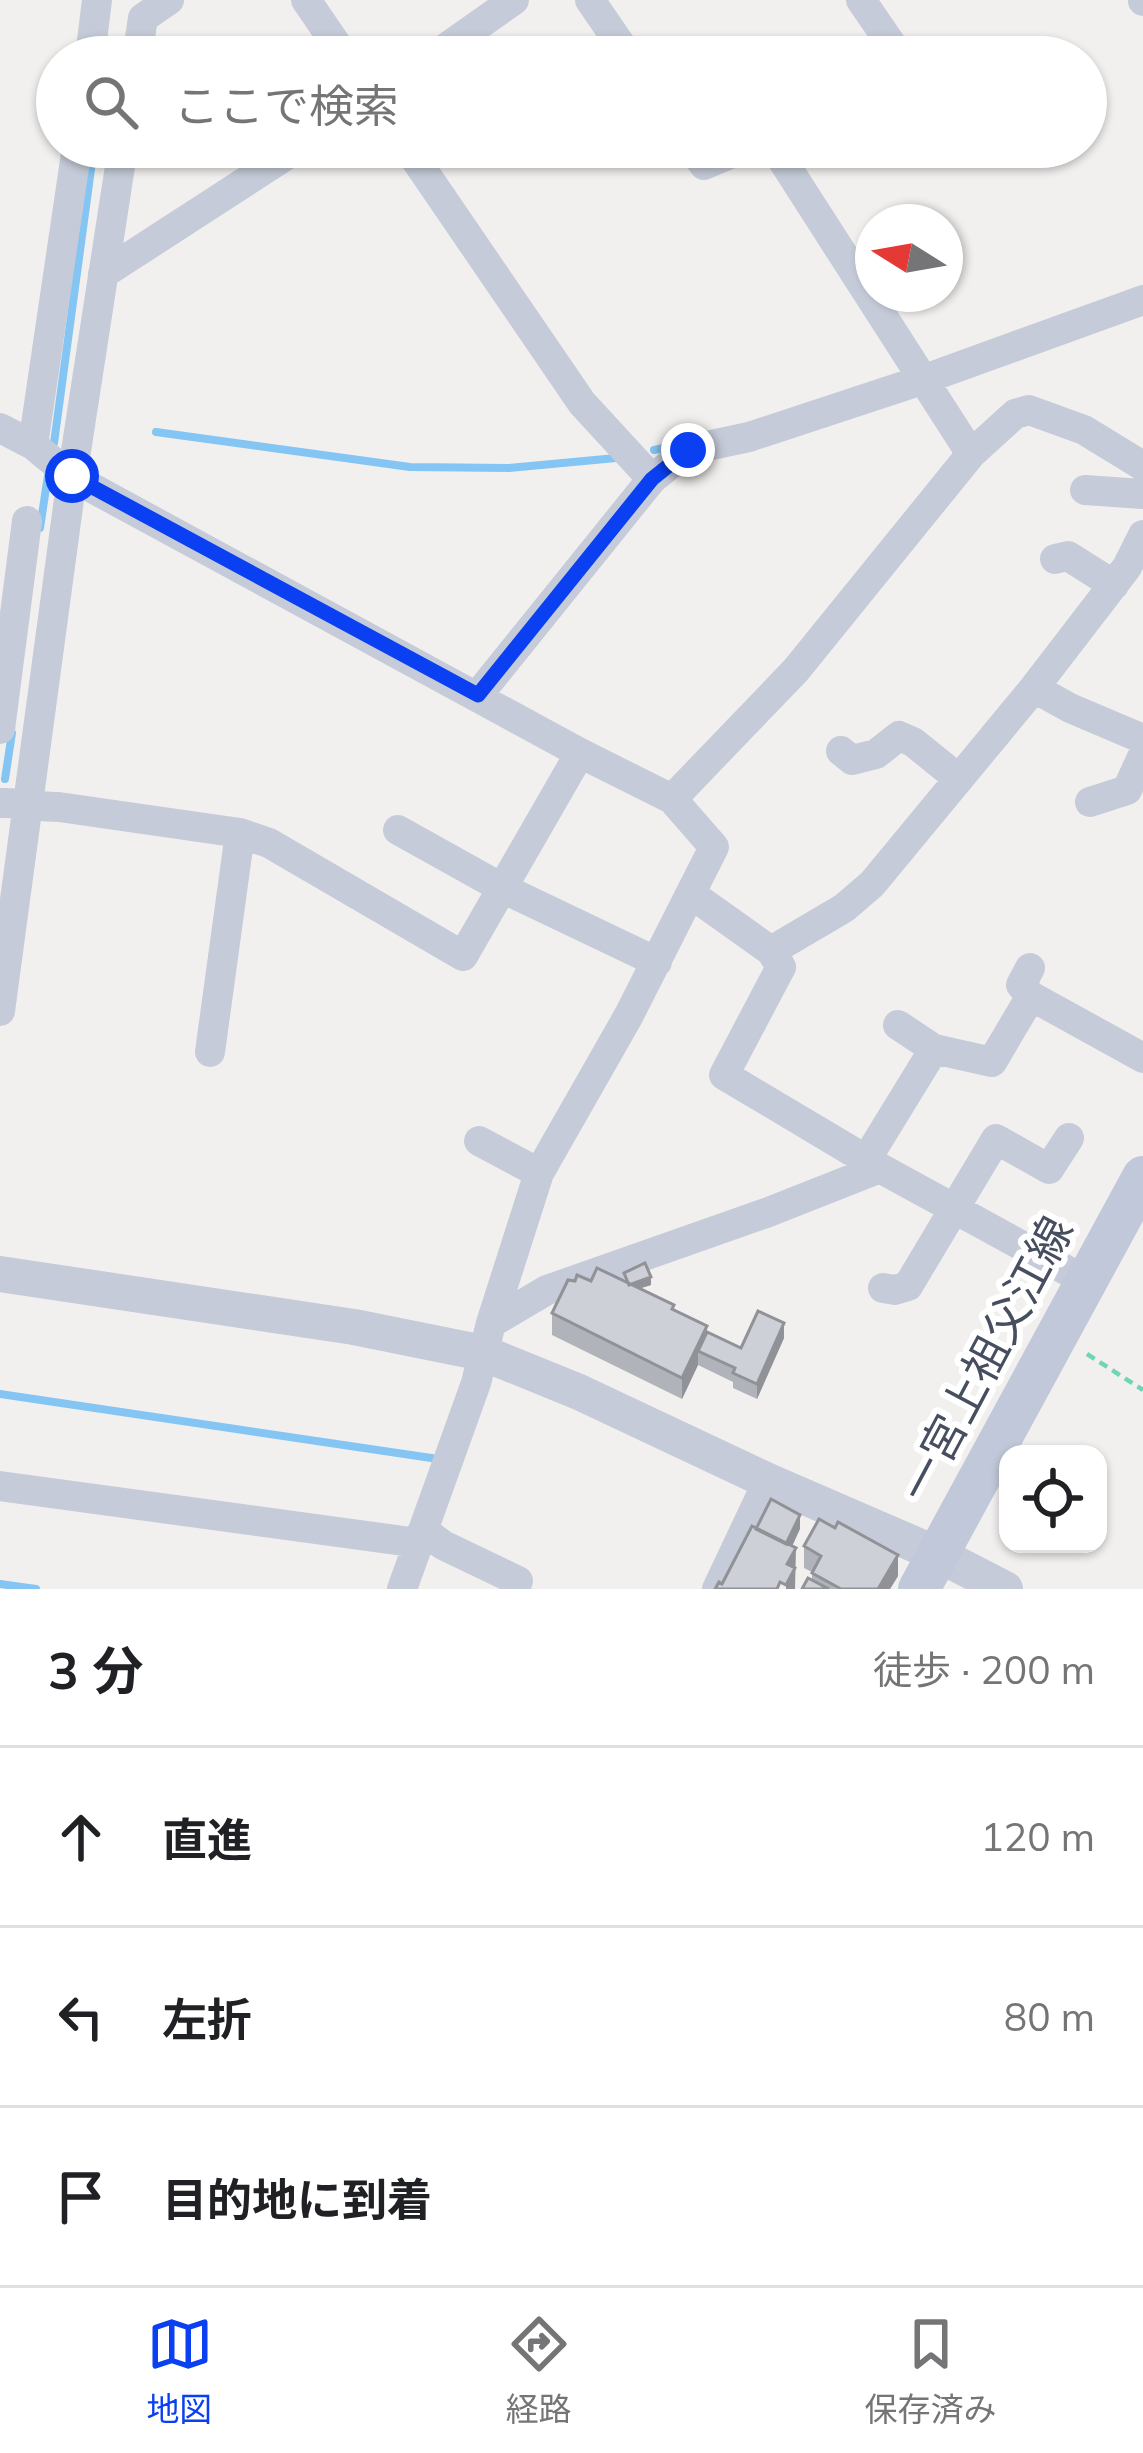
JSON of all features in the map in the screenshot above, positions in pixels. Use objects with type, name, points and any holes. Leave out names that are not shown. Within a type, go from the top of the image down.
[{"type":"main road","name":"一宮上祖父江線","points":[[929,1572],[1143,1177]]},
{"type":"street","points":[[93,36],[97,0]]},
{"type":"street","points":[[306,0],[331,36]]},
{"type":"street","points":[[463,36],[514,0]]},
{"type":"street","points":[[590,0],[615,36]]},
{"type":"street","points":[[861,0],[886,36]]},
{"type":"street","points":[[141,36],[147,6]]},
{"type":"street","points":[[33,446],[74,168]]},
{"type":"street","points":[[0,1011],[15,805],[120,168]]},
{"type":"street","points":[[103,274],[266,168]]},
{"type":"street","points":[[420,168],[582,404],[652,479]]},
{"type":"street","points":[[787,168],[971,454]]},
{"type":"street","points":[[478,695],[652,479],[688,450],[749,437],[922,380],[1143,299]]},
{"type":"street","points":[[672,799],[796,670],[971,454],[1016,414],[1029,410],[1084,430],[1143,466]]},
{"type":"street","points":[[0,428],[72,476],[672,799],[714,847],[657,962],[539,1173],[476,1383],[403,1589]]},
{"type":"street","points":[[1085,490],[1143,494]]},
{"type":"street","points":[[0,729],[9,588],[28,521]]},
{"type":"street","points":[[771,951],[844,908],[872,884],[1128,577],[1143,535]]},
{"type":"street","points":[[1055,559],[1068,556],[1128,577]]},
{"type":"street","points":[[1034,688],[1143,739]]},
{"type":"street","points":[[841,752],[853,760],[876,754],[899,736],[959,779]]},
{"type":"street","points":[[15,805],[240,833],[269,843],[463,956],[580,753]]},
{"type":"street","points":[[1090,802],[1127,790],[1143,755]]},
{"type":"street","points":[[398,830],[502,889],[657,962]]},
{"type":"street","points":[[210,1052],[240,833]]},
{"type":"street","points":[[692,894],[771,951],[781,968],[724,1075],[873,1164],[1086,1281]]},
{"type":"street","points":[[898,1025],[934,1048],[992,1062],[1031,982],[1143,1058]]},
{"type":"street","points":[[487,1338],[547,1290],[766,1213],[873,1164],[934,1048]]},
{"type":"street","points":[[883,1288],[908,1286],[996,1139],[1049,1168],[1070,1138]]},
{"type":"street","points":[[479,1141],[539,1173]]},
{"type":"street","points":[[0,1274],[354,1328],[487,1338],[579,1392],[768,1481],[929,1572],[1005,1589]]},
{"type":"street","points":[[717,1589],[768,1481]]},
{"type":"street","points":[[0,1486],[421,1536],[518,1581]]},
{"type":"path","points":[[1056,1335],[1143,1390]]},
{"type":"building","points":[[645,1263],[651,1277],[629,1285],[624,1273]]},
{"type":"building","points":[[597,1268],[707,1326],[682,1378],[552,1313],[568,1280],[575,1281],[577,1275],[591,1281]]},
{"type":"building","points":[[758,1311],[784,1323],[757,1384],[698,1351],[707,1332],[741,1348]]},
{"type":"building","points":[[771,1499],[800,1515],[786,1544],[756,1529]]},
{"type":"building","points":[[819,1519],[835,1528],[838,1522],[898,1555],[878,1589],[841,1589],[812,1573],[821,1556],[804,1546]]},
{"type":"building","points":[[752,1526],[796,1548],[787,1564],[795,1568],[786,1585],[715,1589],[722,1584]]},
{"type":"building","points":[[808,1578],[829,1589],[802,1589]]},
{"type":"waterway","points":[[54,443],[91,168]]},
{"type":"waterway","points":[[156,432],[410,467],[509,468],[616,458]]},
{"type":"waterway","points":[[654,450],[677,445]]},
{"type":"waterway","points":[[40,528],[48,475]]},
{"type":"waterway","points":[[5,779],[12,733]]},
{"type":"waterway","points":[[0,1394],[438,1459]]},
{"type":"waterway","points":[[0,1584],[36,1589]]},
{"type":"route","points":[[72,476],[478,695],[652,479],[688,450]]}]
